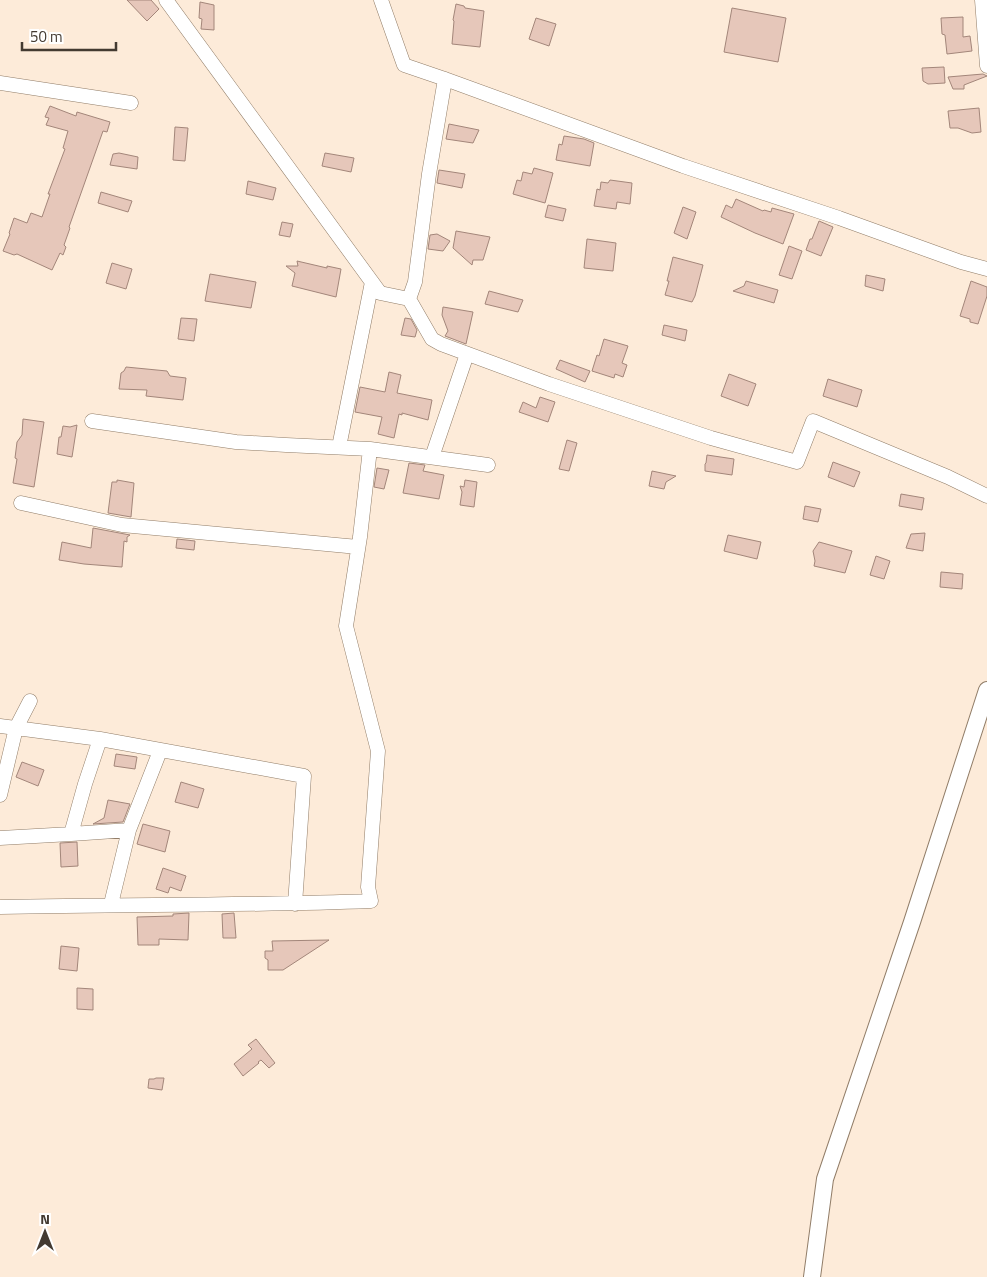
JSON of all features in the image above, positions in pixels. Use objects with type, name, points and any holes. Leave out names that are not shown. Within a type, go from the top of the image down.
[{"type":"street","points":[[166,0],[380,293],[409,299],[432,339],[550,384],[711,438],[797,462],[813,421],[948,477],[987,496]]},
{"type":"street","points":[[381,0],[404,65],[684,166],[839,218],[961,262],[987,269]]},
{"type":"street","points":[[982,0],[987,66]]},
{"type":"street","points":[[409,299],[416,282],[429,174],[445,79]]},
{"type":"street","points":[[0,83],[131,103]]},
{"type":"street","points":[[338,447],[372,282]]},
{"type":"street","points":[[432,457],[468,354]]},
{"type":"street","points":[[92,421],[236,442],[370,449],[488,465]]},
{"type":"street","points":[[0,907],[111,904],[295,904],[371,901],[368,888],[378,751],[346,626],[370,449]]},
{"type":"street","points":[[21,503],[122,525],[358,547]]},
{"type":"street","points":[[812,1277],[824,1179],[912,922],[987,690]]},
{"type":"street","points":[[0,795],[16,728],[30,701]]},
{"type":"street","points":[[0,726],[100,740],[304,776],[295,904]]},
{"type":"street","points":[[71,834],[100,740]]},
{"type":"street","points":[[111,904],[129,830],[160,751]]},
{"type":"street","points":[[0,838],[129,830]]},
{"type":"building","points":[[127,0],[151,0],[159,9],[147,21]]},
{"type":"building","points":[[200,2],[214,5],[214,30],[201,29],[202,19],[199,18]]},
{"type":"building","points":[[456,4],[465,8],[484,11],[480,47],[452,44]]},
{"type":"building","points":[[732,8],[786,18],[778,62],[724,52]]},
{"type":"building","points":[[963,17],[963,37],[970,36],[972,51],[947,54],[945,35],[942,34],[941,18]]},
{"type":"building","points":[[536,18],[556,24],[549,46],[529,39]]},
{"type":"building","points":[[944,67],[945,83],[928,84],[923,81],[922,68]]},
{"type":"building","points":[[983,74],[987,76],[964,85],[964,89],[953,89],[948,77]]},
{"type":"building","points":[[50,106],[76,116],[77,112],[110,122],[107,132],[103,131],[69,227],[63,255],[60,253],[52,270],[17,254],[14,255],[3,251],[14,218],[27,223],[31,213],[42,217],[50,194],[48,194],[65,149],[63,148],[68,131],[46,125],[49,118],[45,117]]},
{"type":"building","points":[[979,108],[981,132],[972,133],[958,128],[950,128],[948,111]]},
{"type":"building","points":[[449,124],[479,130],[473,143],[446,139]]},
{"type":"building","points":[[175,127],[188,128],[185,161],[173,160]]},
{"type":"building","points":[[564,136],[584,139],[594,143],[590,166],[556,160],[559,144],[562,145]]},
{"type":"building","points":[[119,153],[138,157],[137,169],[110,165],[113,154]]},
{"type":"building","points":[[325,153],[354,158],[351,172],[322,166]]},
{"type":"building","points":[[534,168],[553,173],[545,203],[513,194],[517,180],[521,181],[523,172],[532,174]]},
{"type":"building","points":[[439,170],[465,174],[462,188],[437,183]]},
{"type":"building","points":[[610,180],[632,183],[630,204],[617,202],[616,209],[594,206],[597,189],[600,190],[601,182],[608,183]]},
{"type":"building","points":[[248,181],[276,188],[273,200],[246,194]]},
{"type":"building","points":[[101,192],[132,201],[128,212],[98,203]]},
{"type":"building","points":[[736,199],[763,211],[771,212],[772,208],[794,214],[783,244],[721,217],[726,205],[732,208]]},
{"type":"building","points":[[548,205],[566,209],[563,221],[545,217]]},
{"type":"building","points":[[683,207],[696,212],[687,239],[674,233]]},
{"type":"building","points":[[819,221],[833,227],[821,256],[806,250]]},
{"type":"building","points":[[282,222],[293,224],[290,237],[279,235]]},
{"type":"building","points":[[456,231],[490,237],[483,260],[473,260],[472,265],[453,248]]},
{"type":"building","points":[[437,234],[450,241],[443,251],[428,249],[430,235]]},
{"type":"building","points":[[587,239],[616,243],[613,271],[584,268]]},
{"type":"building","points":[[789,246],[802,251],[792,279],[779,275]]},
{"type":"building","points":[[673,257],[703,265],[692,302],[665,295]]},
{"type":"building","points":[[297,261],[327,268],[327,266],[341,269],[336,297],[292,286],[295,273],[286,266],[298,266]]},
{"type":"building","points":[[112,263],[132,269],[126,289],[106,283]]},
{"type":"building","points":[[210,274],[256,282],[251,308],[205,301]]},
{"type":"building","points":[[866,275],[885,279],[883,291],[865,286]]},
{"type":"building","points":[[746,281],[778,290],[774,303],[733,291],[744,286]]},
{"type":"building","points":[[971,281],[987,287],[987,296],[978,324],[960,316]]},
{"type":"building","points":[[489,291],[523,300],[518,312],[485,304]]},
{"type":"building","points":[[443,307],[473,312],[466,344],[445,336],[448,331],[442,315]]},
{"type":"building","points":[[181,318],[197,319],[194,341],[178,339]]},
{"type":"building","points":[[405,318],[411,319],[417,330],[415,337],[401,335]]},
{"type":"building","points":[[664,325],[687,330],[685,341],[662,335]]},
{"type":"building","points":[[604,339],[628,346],[622,363],[627,365],[623,377],[615,374],[614,378],[592,371]]},
{"type":"building","points":[[560,360],[590,371],[585,382],[556,369]]},
{"type":"building","points":[[126,367],[167,371],[170,376],[186,378],[183,400],[146,396],[147,390],[119,389],[121,373]]},
{"type":"building","points":[[389,372],[401,375],[397,393],[432,400],[428,420],[402,413],[402,415],[399,414],[394,438],[378,434],[382,417],[355,412],[360,387],[385,392]]},
{"type":"building","points":[[729,374],[756,384],[748,406],[721,396]]},
{"type":"building","points":[[828,379],[862,390],[857,407],[823,396]]},
{"type":"building","points":[[540,397],[555,402],[548,422],[519,412],[523,402],[536,408]]},
{"type":"building","points":[[23,419],[44,422],[34,487],[13,483],[17,459],[15,458],[17,442],[22,435]]},
{"type":"building","points":[[77,425],[72,457],[57,454],[59,437],[61,437],[63,426]]},
{"type":"building","points":[[567,440],[577,443],[569,471],[559,469]]},
{"type":"building","points":[[707,455],[734,459],[732,475],[705,471]]},
{"type":"building","points":[[833,462],[860,472],[854,487],[828,477]]},
{"type":"building","points":[[409,463],[425,465],[423,471],[444,475],[439,499],[403,493]]},
{"type":"building","points":[[377,468],[389,470],[384,489],[374,487]]},
{"type":"building","points":[[652,471],[676,476],[666,482],[664,489],[649,486]]},
{"type":"building","points":[[117,480],[134,483],[131,517],[108,513],[112,482],[117,482]]},
{"type":"building","points":[[465,480],[477,482],[474,507],[460,505],[462,492],[460,486],[464,487]]},
{"type":"building","points":[[901,494],[924,498],[922,510],[899,506]]},
{"type":"building","points":[[805,506],[821,509],[818,522],[803,519]]},
{"type":"building","points":[[93,528],[130,535],[127,537],[127,542],[124,541],[122,567],[59,560],[62,542],[91,548]]},
{"type":"building","points":[[925,533],[923,551],[906,548],[911,534]]},
{"type":"building","points":[[728,535],[761,542],[757,559],[724,551]]},
{"type":"building","points":[[177,539],[195,541],[194,550],[176,548]]},
{"type":"building","points":[[819,542],[852,551],[845,573],[814,566],[813,551]]},
{"type":"building","points":[[876,556],[890,561],[884,579],[870,575]]},
{"type":"building","points":[[941,572],[963,574],[962,589],[940,587]]},
{"type":"building","points":[[116,754],[137,757],[135,769],[114,766]]},
{"type":"building","points":[[22,762],[44,770],[38,786],[16,777]]},
{"type":"building","points":[[181,782],[204,789],[198,808],[175,802]]},
{"type":"building","points":[[108,800],[130,804],[123,822],[93,824],[104,818]]},
{"type":"building","points":[[143,824],[170,831],[165,852],[137,844]]},
{"type":"building","points":[[77,842],[78,866],[61,867],[60,843]]},
{"type":"building","points":[[163,868],[186,876],[181,891],[170,887],[168,893],[156,889]]},
{"type":"building","points":[[189,913],[188,940],[159,939],[159,945],[138,945],[137,917],[173,916],[173,914]]},
{"type":"building","points":[[234,913],[236,938],[223,938],[222,914]]},
{"type":"building","points":[[329,940],[283,970],[268,970],[268,960],[265,958],[265,951],[273,951],[272,941]]},
{"type":"building","points":[[61,946],[79,948],[77,971],[59,969]]},
{"type":"building","points":[[77,988],[93,989],[93,1010],[77,1009]]},
{"type":"building","points":[[256,1039],[275,1063],[269,1068],[261,1060],[243,1076],[234,1064],[252,1049],[248,1045]]},
{"type":"building","points":[[164,1078],[162,1090],[148,1088],[149,1079]]}]
